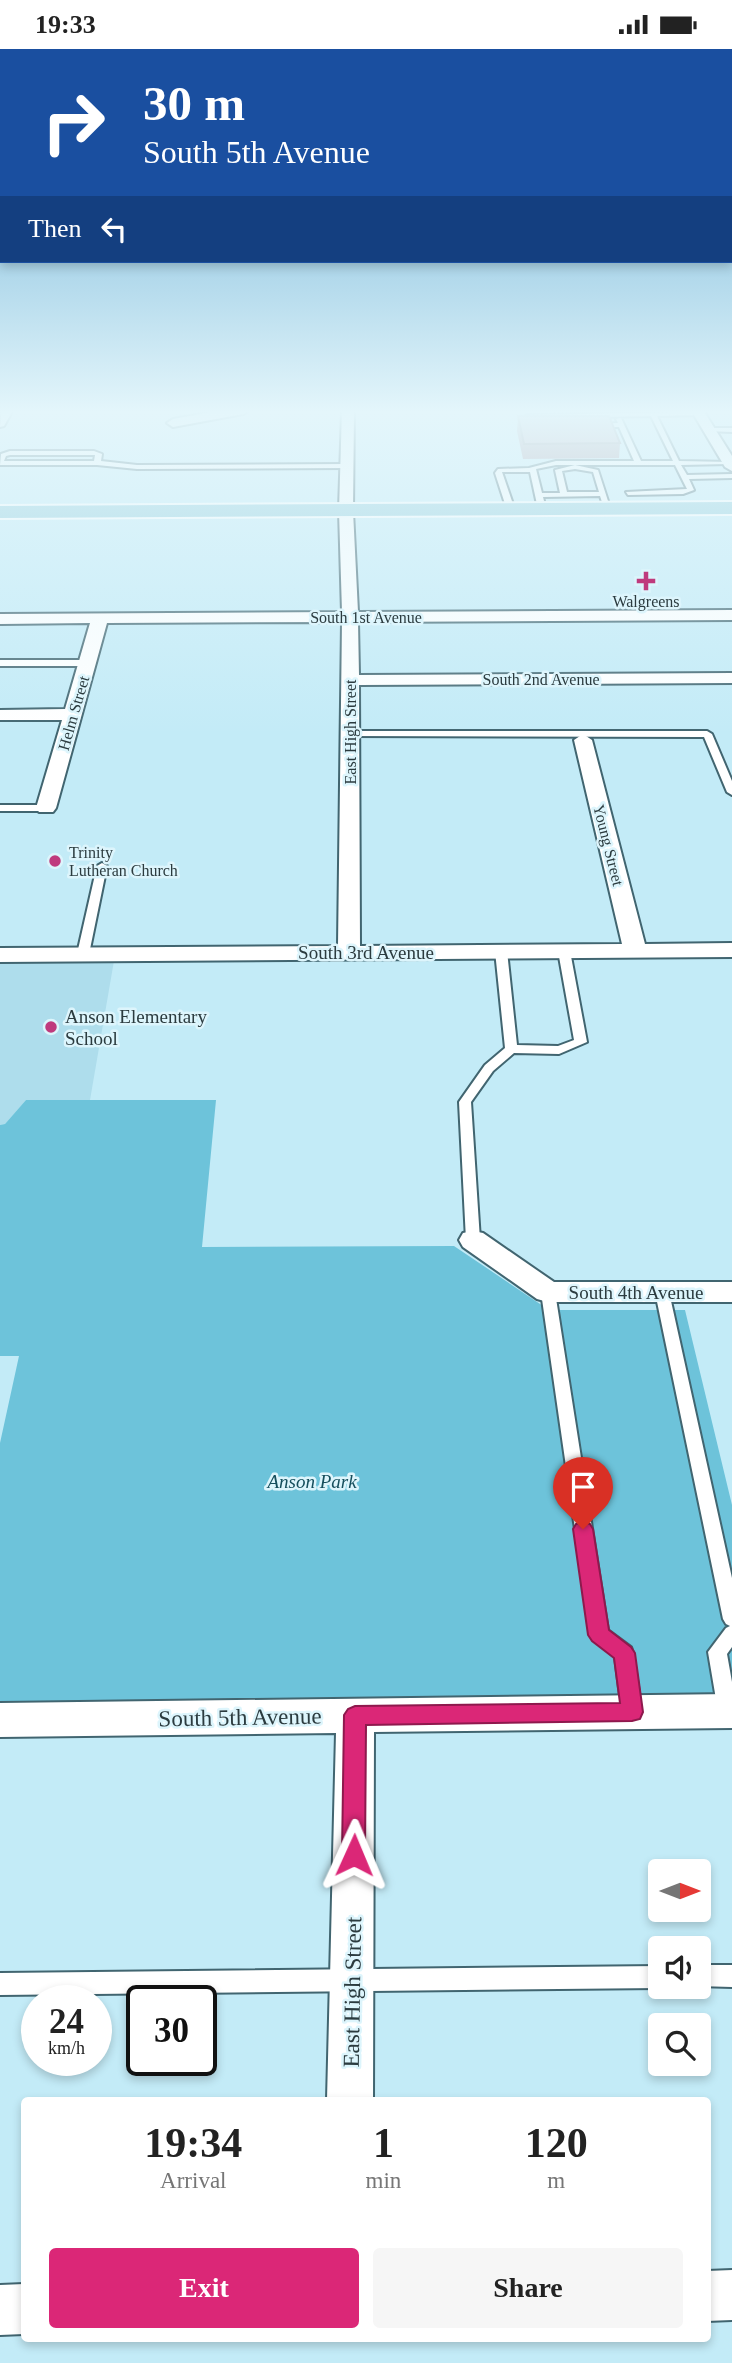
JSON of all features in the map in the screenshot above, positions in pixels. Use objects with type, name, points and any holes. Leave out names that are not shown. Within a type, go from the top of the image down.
[{"type":"street","name":"East High Street","points":[[346,518],[350,617],[349,953]]},
{"type":"street","name":"South 1st Avenue","points":[[0,619],[732,615]]},
{"type":"street","name":"Helm Street","points":[[46,808],[100,618]]},
{"type":"street","name":"South 2nd Avenue","points":[[350,680],[732,678]]},
{"type":"street","points":[[0,715],[73,714]]},
{"type":"street","name":"Young Street","points":[[583,740],[635,950]]},
{"type":"street","name":"South 3rd Avenue","points":[[0,955],[732,950]]},
{"type":"street","name":"South 4th Avenue","points":[[473,1240],[548,1292],[732,1292]]},
{"type":"street","name":"South 5th Avenue","points":[[0,1720],[730,1711]]},
{"type":"street","name":"East High Street","points":[[350,2097],[355,1715]]},
{"type":"street","points":[[711,2296],[732,2295]]},
{"type":"street","points":[[0,2310],[21,2309]]},
{"type":"lane","points":[[0,663],[88,663]]},
{"type":"lane","points":[[350,734],[707,734],[732,792]]},
{"type":"lane","points":[[0,808],[46,808]]},
{"type":"lane","points":[[83,954],[102,866]]},
{"type":"lane","points":[[501,951],[511,1049]]},
{"type":"lane","points":[[473,1240],[465,1102],[489,1068],[511,1049],[559,1050],[581,1042],[564,951]]},
{"type":"lane","points":[[548,1292],[599,1635],[624,1653],[632,1712]]},
{"type":"lane","points":[[662,1292],[732,1619]]},
{"type":"lane","points":[[730,1711],[717,1653],[732,1633]]},
{"type":"lane","points":[[711,1976],[732,1976]]},
{"type":"lane","points":[[0,1984],[648,1977]]},
{"type":"shaded area","name":"Anson Elementary School","points":[[0,955],[115,955],[90,1100],[26,1100],[5,1124],[0,1125]]},
{"type":"green space","name":"Anson Park","points":[[26,1100],[216,1100],[202,1247],[454,1246],[549,1310],[685,1310],[732,1505],[732,1711],[0,1720],[0,1443],[19,1356],[0,1356],[0,1125],[5,1124]]},
{"type":"place","name":"Walgreens","points":[[646,581]]},
{"type":"place","name":"Trinity Lutheran Church","points":[[55,861]]},
{"type":"place","name":"Anson Elementary School","points":[[51,1027]]},
{"type":"route","points":[[354,1855],[355,1715],[632,1712],[624,1653],[599,1635],[583,1529]]}]
